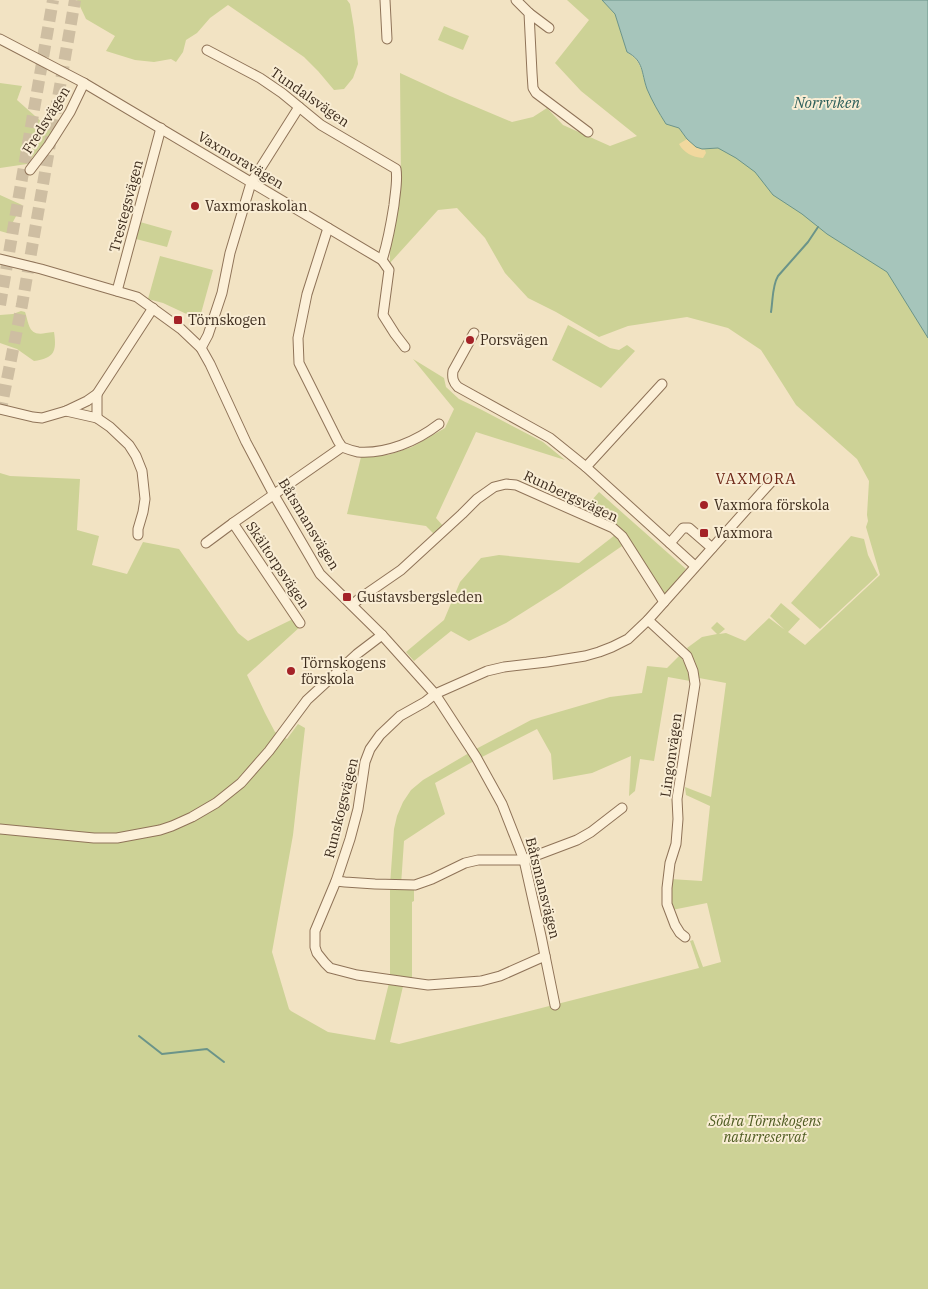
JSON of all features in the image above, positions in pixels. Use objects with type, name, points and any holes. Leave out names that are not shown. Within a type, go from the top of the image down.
[{"type":"street","points":[[385,0],[387,39]]},
{"type":"street","points":[[516,0],[528,13],[549,28]]},
{"type":"street","points":[[528,13],[533,88],[536,93],[588,132]]},
{"type":"street","name":"Vaxmoravägen","points":[[0,39],[84,83],[382,260]]},
{"type":"street","name":"Tundalsvägen","points":[[207,50],[260,78],[282,93],[320,125],[396,169],[397,178],[392,219],[386,250],[382,260]]},
{"type":"street","name":"Fredsvägen","points":[[30,170],[70,112],[84,83]]},
{"type":"street","points":[[201,348],[208,336],[222,293],[230,253],[252,183],[299,107]]},
{"type":"street","name":"Trestegsvägen","points":[[117,290],[161,128]]},
{"type":"street","points":[[328,228],[307,294],[298,338],[299,363],[342,448],[356,452],[381,451],[409,442],[428,433],[440,424]]},
{"type":"street","name":"Båtsmansvägen","points":[[0,259],[137,297],[182,328],[201,348],[246,442],[320,574],[382,635],[435,694],[476,757],[502,804],[524,860],[546,956],[554,1005]]},
{"type":"street","points":[[382,260],[389,270],[382,315],[405,347]]},
{"type":"street","points":[[0,409],[42,418],[66,411],[87,401],[97,394],[153,308]]},
{"type":"street","points":[[474,333],[453,371],[452,378],[454,383],[550,438],[586,467],[695,566],[771,482]]},
{"type":"street","points":[[586,467],[662,384]]},
{"type":"street","points":[[97,394],[97,418]]},
{"type":"street","points":[[66,411],[97,418],[110,427],[129,445],[136,456],[142,471],[145,499],[138,535]]},
{"type":"street","name":"Skältorpsvägen","points":[[206,543],[342,448]]},
{"type":"street","name":"Runbergsvägen","points":[[352,605],[400,570],[477,499],[494,487],[506,484],[516,485],[613,528],[622,536],[664,602]]},
{"type":"street","name":"Skältorpsvägen","points":[[233,524],[300,623]]},
{"type":"street","points":[[670,543],[686,527],[690,528],[712,548]]},
{"type":"street","name":"Runskogsvägen","points":[[546,956],[500,976],[481,981],[428,985],[357,975],[330,968],[325,964],[317,954],[315,931],[336,881],[350,839],[365,762],[370,749],[380,735],[400,716],[435,694],[487,671],[575,658],[599,652],[628,639],[648,620],[695,566]]},
{"type":"street","name":"Lingonvägen","points":[[648,620],[687,656],[693,671],[695,684],[677,798],[676,844],[670,863],[667,888],[667,904],[675,925],[685,937]]},
{"type":"street","points":[[0,829],[94,838],[117,838],[160,830],[192,817],[216,803],[242,783],[269,751],[307,700],[357,654],[382,635]]},
{"type":"street","points":[[336,881],[415,885],[432,880],[465,863],[478,860],[524,860],[577,840],[592,832],[622,808]]},
{"type":"green space","points":[[77,0],[347,0],[350,4],[358,64],[353,78],[344,89],[334,90],[304,57],[228,5],[210,18],[197,33],[186,40],[183,52],[176,62],[171,59],[154,62],[135,60],[106,51],[115,36],[86,19]]},
{"type":"green space","name":"Södra Törnskogens naturreservat","points":[[567,0],[602,0],[615,14],[627,52],[639,64],[647,89],[666,124],[679,128],[687,139],[702,149],[718,148],[760,131],[928,283],[928,1289],[0,1289],[0,473],[10,476],[80,479],[77,530],[99,536],[92,565],[127,574],[143,542],[179,549],[238,633],[248,641],[293,619],[301,626],[247,675],[275,732],[287,739],[298,724],[305,728],[293,835],[272,952],[291,1011],[328,1032],[375,1040],[390,979],[390,885],[394,829],[397,816],[411,790],[423,780],[469,753],[474,761],[435,783],[445,814],[404,841],[401,885],[412,885],[412,890],[414,890],[414,901],[412,902],[412,983],[404,982],[390,1042],[399,1044],[699,968],[690,941],[693,940],[703,967],[721,962],[707,903],[672,910],[669,892],[670,879],[702,881],[710,806],[686,795],[685,787],[711,797],[726,683],[699,678],[695,662],[687,648],[702,637],[717,634],[711,628],[717,622],[725,629],[719,634],[726,633],[745,641],[769,618],[785,630],[770,616],[781,603],[800,619],[788,632],[805,645],[880,575],[866,527],[868,521],[869,481],[857,459],[796,405],[761,350],[728,328],[687,317],[628,326],[599,337],[528,298],[505,273],[485,238],[457,208],[438,210],[390,263],[390,244],[401,183],[400,73],[512,122],[533,117],[547,108],[563,125],[610,146],[637,136],[581,91],[555,63],[589,20]]},
{"type":"green space","points":[[444,26],[469,36],[463,50],[438,40]]},
{"type":"green space","points":[[0,83],[22,86],[17,100],[53,132],[27,164],[0,168]]},
{"type":"green space","points":[[0,195],[22,205],[7,233],[0,231]]},
{"type":"green space","points":[[140,222],[172,231],[167,247],[136,239]]},
{"type":"green space","points":[[160,256],[213,270],[200,317],[193,317],[163,303],[148,299]]},
{"type":"green space","points":[[25,312],[32,331],[40,334],[54,332],[55,345],[50,356],[34,361],[17,349],[0,343],[0,315]]},
{"type":"green space","points":[[568,325],[610,348],[619,350],[627,345],[635,351],[601,388],[552,360]]},
{"type":"green space","points":[[413,359],[444,378],[446,387],[459,399],[543,442],[565,460],[476,432],[436,518],[444,527],[435,535],[426,526],[347,514],[361,457],[388,455],[412,447],[445,428],[454,409]]},
{"type":"green space","points":[[599,492],[686,569],[663,598],[622,530],[586,507]]},
{"type":"green space","points":[[615,535],[622,546],[560,589],[506,623],[469,641],[451,631],[414,661],[406,652],[444,620],[460,582],[481,558],[499,555],[579,563]]},
{"type":"green space","points":[[851,536],[864,539],[868,555],[878,575],[820,629],[791,603]]},
{"type":"green space","points":[[680,655],[686,666],[690,681],[668,677],[654,761],[640,759],[635,791],[629,796],[631,756],[592,773],[553,780],[551,754],[537,729],[482,757],[476,749],[531,720],[610,697],[642,693],[647,666],[667,668]]},
{"type":"sand","points":[[687,139],[696,147],[705,150],[706,153],[703,158],[695,157],[683,150],[679,144]]},
{"type":"water","name":"Norrviken","points":[[602,0],[928,0],[928,338],[887,272],[827,234],[802,214],[773,195],[755,172],[736,158],[718,148],[702,149],[696,147],[679,128],[666,124],[649,93],[639,63],[627,52],[615,14]]},
{"type":"waterway","points":[[771,312],[778,276],[808,242],[818,227]]},
{"type":"waterway","points":[[139,1036],[162,1054],[207,1049],[224,1062]]},
{"type":"tunnel","points":[[0,305],[53,0]]},
{"type":"tunnel","points":[[0,414],[22,305],[75,0]]},
{"type":"place","name":"Vaxmoraskolan","points":[[195,206]]},
{"type":"place","name":"Törnskogen","points":[[178,320]]},
{"type":"place","name":"Porsvägen","points":[[470,340]]},
{"type":"place","name":"Vaxmora förskola","points":[[704,505]]},
{"type":"place","name":"Vaxmora","points":[[704,533]]},
{"type":"place","name":"Gustavsbergsleden","points":[[347,597]]},
{"type":"place","name":"Törnskogens förskola","points":[[291,671]]},
{"type":"district","name":"VAXMORA","points":[[756,478]]}]
